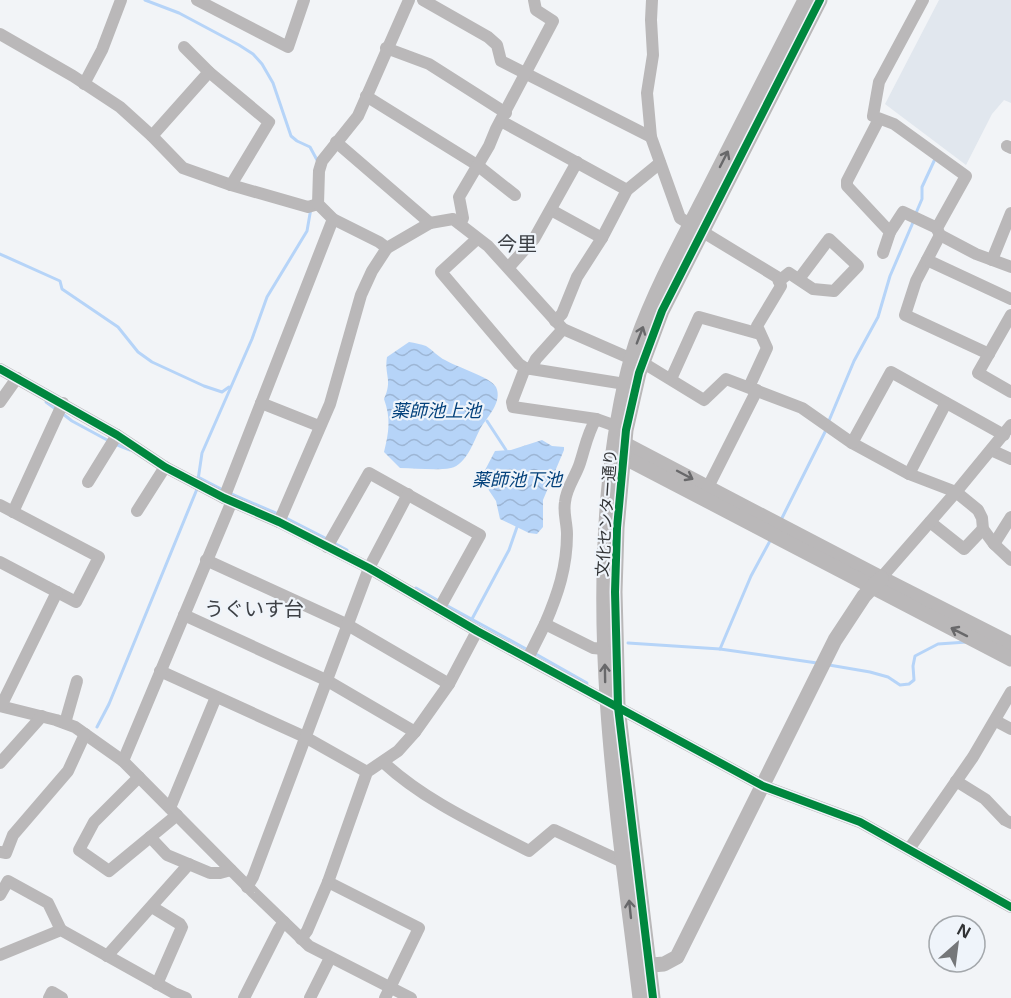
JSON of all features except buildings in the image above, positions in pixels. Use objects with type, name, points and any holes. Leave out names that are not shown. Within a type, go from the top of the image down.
[{"type":"street","points":[[84,84],[102,50],[121,0]]},
{"type":"street","points":[[197,0],[220,5],[288,47],[304,0]]},
{"type":"street","points":[[387,248],[333,219],[318,204],[319,171],[322,161],[358,116],[409,0]]},
{"type":"street","points":[[423,0],[488,37],[497,45],[501,61],[651,137]]},
{"type":"street","points":[[460,224],[463,218],[459,197],[504,117],[553,21],[536,10],[534,0]]},
{"type":"street","points":[[652,0],[653,55],[647,93],[651,137],[680,218],[777,277],[781,286],[757,327],[766,348],[753,388],[705,492]]},
{"type":"street","name":"文化センター通り","points":[[653,998],[643,966],[625,863],[612,703],[620,441],[625,384],[662,311],[696,228],[805,0]]},
{"type":"street","name":"文化センター通り","points":[[696,228],[820,0]]},
{"type":"street","points":[[923,0],[879,82],[873,116],[894,124],[966,176],[916,281],[905,315],[989,354]]},
{"type":"street","points":[[0,34],[120,107],[183,168],[231,185],[308,207],[318,204]]},
{"type":"street","points":[[184,47],[209,72],[269,122],[231,185]]},
{"type":"street","points":[[386,48],[429,64],[504,117],[627,190]]},
{"type":"street","points":[[152,136],[209,72]]},
{"type":"street","points":[[366,96],[477,165],[515,195]]},
{"type":"street","points":[[879,119],[847,181],[847,186],[890,232]]},
{"type":"street","points":[[336,142],[430,224]]},
{"type":"street","points":[[509,267],[534,239],[577,162]]},
{"type":"street","points":[[660,163],[627,190],[602,238],[577,277],[559,325],[528,368],[512,402],[513,406],[596,420],[620,441],[705,492],[876,582],[1011,658]]},
{"type":"street","points":[[551,210],[602,238]]},
{"type":"street","points":[[883,253],[890,232],[903,212],[976,254],[1011,267]]},
{"type":"street","points":[[992,260],[1011,213]]},
{"type":"street","points":[[123,761],[206,560],[261,403],[333,219]]},
{"type":"street","points":[[281,518],[330,404],[361,295],[372,271],[387,248],[430,224],[453,219],[488,246],[559,325],[671,379],[705,400],[726,379],[802,408],[852,443],[909,474],[956,492],[978,510],[983,528],[994,544],[1011,560]]},
{"type":"street","points":[[779,281],[789,273],[813,289],[834,291],[858,266],[829,238],[799,279]]},
{"type":"street","points":[[477,239],[441,272],[519,364],[528,368],[625,384]]},
{"type":"street","points":[[927,260],[1011,299]]},
{"type":"street","points":[[1011,315],[978,373],[1011,392]]},
{"type":"street","points":[[671,379],[699,317],[760,334]]},
{"type":"street","name":"文化センター通り","points":[[637,362],[605,525],[604,649],[643,966],[640,998]]},
{"type":"street","points":[[0,369],[117,435],[165,467],[197,484],[281,518],[329,543],[441,606],[477,631],[530,653],[612,703],[763,786],[834,810],[860,822],[1011,908]]},
{"type":"street","points":[[643,966],[664,964],[677,957],[835,640],[876,582],[1008,430],[946,403],[891,372],[852,443]]},
{"type":"street","points":[[0,402],[17,378]]},
{"type":"street","points":[[13,512],[63,403]]},
{"type":"street","points":[[261,403],[320,426]]},
{"type":"street","points":[[909,474],[946,403]]},
{"type":"street","points":[[530,653],[559,592],[566,559],[565,499],[580,464],[589,430],[596,420]]},
{"type":"street","points":[[88,482],[117,435]]},
{"type":"street","points":[[991,450],[1011,459]]},
{"type":"street","points":[[137,511],[165,467]]},
{"type":"street","points":[[329,543],[369,472],[480,535],[441,606]]},
{"type":"street","points":[[248,886],[370,565],[408,494]]},
{"type":"street","points":[[0,505],[99,557],[76,602],[0,562]]},
{"type":"street","points":[[994,544],[1011,517]]},
{"type":"street","points":[[930,522],[964,549],[983,528]]},
{"type":"street","points":[[206,560],[346,624],[449,684]]},
{"type":"street","points":[[876,582],[1011,644]]},
{"type":"street","points":[[57,592],[1,706],[75,727],[123,761],[309,946],[388,993],[411,998]]},
{"type":"street","points":[[183,615],[326,680],[415,732]]},
{"type":"street","points":[[544,624],[593,648],[604,649]]},
{"type":"street","points":[[301,939],[307,931],[328,882],[367,772],[398,751],[415,732],[449,684],[477,631]]},
{"type":"street","points":[[160,671],[305,737],[367,772]]},
{"type":"street","points":[[65,723],[77,681]]},
{"type":"street","points":[[909,849],[996,721],[1011,692]]},
{"type":"street","points":[[139,777],[94,822],[79,850],[109,871],[150,837],[174,812],[216,696]]},
{"type":"street","points":[[0,763],[42,716]]},
{"type":"street","points":[[996,721],[1011,729]]},
{"type":"street","points":[[0,852],[6,853],[13,835],[68,771],[85,734]]},
{"type":"street","points":[[383,762],[402,780],[464,818],[529,851],[554,830],[625,863]]},
{"type":"street","points":[[956,781],[985,799],[1005,820],[1011,823]]},
{"type":"street","points":[[150,837],[167,855],[210,873],[231,870]]},
{"type":"street","points":[[107,956],[189,864]]},
{"type":"street","points":[[0,895],[8,881],[48,903],[61,930],[186,998]]},
{"type":"street","points":[[328,882],[419,928],[388,993]]},
{"type":"street","points":[[152,907],[182,927],[157,984]]},
{"type":"street","points":[[244,998],[284,922]]},
{"type":"street","points":[[0,955],[61,930]]},
{"type":"street","points":[[310,998],[330,958]]},
{"type":"street","points":[[49,998],[52,992],[62,998]]},
{"type":"shaded area","points":[[939,0],[1011,0],[1011,103],[1004,100],[992,114],[966,165],[885,104]]},
{"type":"water","name":"薬師池上池","points":[[409,342],[426,346],[442,359],[493,383],[498,393],[496,404],[465,458],[451,468],[400,468],[384,452],[388,425],[388,412],[384,399],[388,387],[387,357]]},
{"type":"water","name":"薬師池下池","points":[[542,440],[552,446],[564,447],[564,450],[543,500],[543,527],[537,534],[529,533],[500,519],[496,501],[484,483],[484,472],[495,451],[511,450]]},
{"type":"waterway","points":[[145,0],[179,13],[253,54],[273,83],[291,136],[310,147],[317,160]]},
{"type":"waterway","points":[[916,213],[922,199],[922,187],[935,159]]},
{"type":"waterway","points":[[198,480],[202,453],[252,339],[267,297],[307,231],[311,208]]},
{"type":"waterway","points":[[828,423],[854,361],[878,317],[890,276],[914,220]]},
{"type":"waterway","points":[[0,254],[60,281],[62,289],[118,327],[138,352],[152,362],[222,392],[229,387]]},
{"type":"waterway","points":[[46,402],[57,410]]},
{"type":"waterway","points":[[63,414],[109,441]]},
{"type":"waterway","points":[[487,421],[506,450]]},
{"type":"waterway","points":[[781,520],[826,430]]},
{"type":"waterway","points":[[115,444],[130,450]]},
{"type":"waterway","points":[[198,477],[223,490]]},
{"type":"waterway","points":[[97,727],[109,704],[197,489]]},
{"type":"waterway","points":[[229,493],[278,514]]},
{"type":"waterway","points":[[284,517],[329,540]]},
{"type":"waterway","points":[[472,619],[509,550],[517,527]]},
{"type":"waterway","points":[[720,649],[751,576],[771,539]]},
{"type":"waterway","points":[[334,543],[347,550]]},
{"type":"waterway","points":[[416,588],[439,601]]},
{"type":"waterway","points":[[444,604],[528,650]]},
{"type":"waterway","points":[[829,665],[888,677],[900,685],[909,684],[914,680],[915,656],[938,644],[967,642]]},
{"type":"waterway","points":[[628,643],[720,649],[817,663]]},
{"type":"waterway","points":[[534,653],[587,683]]},
{"type":"cycle path","points":[[653,998],[618,707],[615,592],[617,528],[626,430],[639,373],[662,311],[820,0]]},
{"type":"cycle path","points":[[0,369],[117,435],[165,467],[369,568],[477,631],[763,786],[860,822],[1011,907]]},
{"type":"district","name":"今里","points":[[517,243]]},
{"type":"district","name":"うぐいす台","points":[[254,608]]}]
